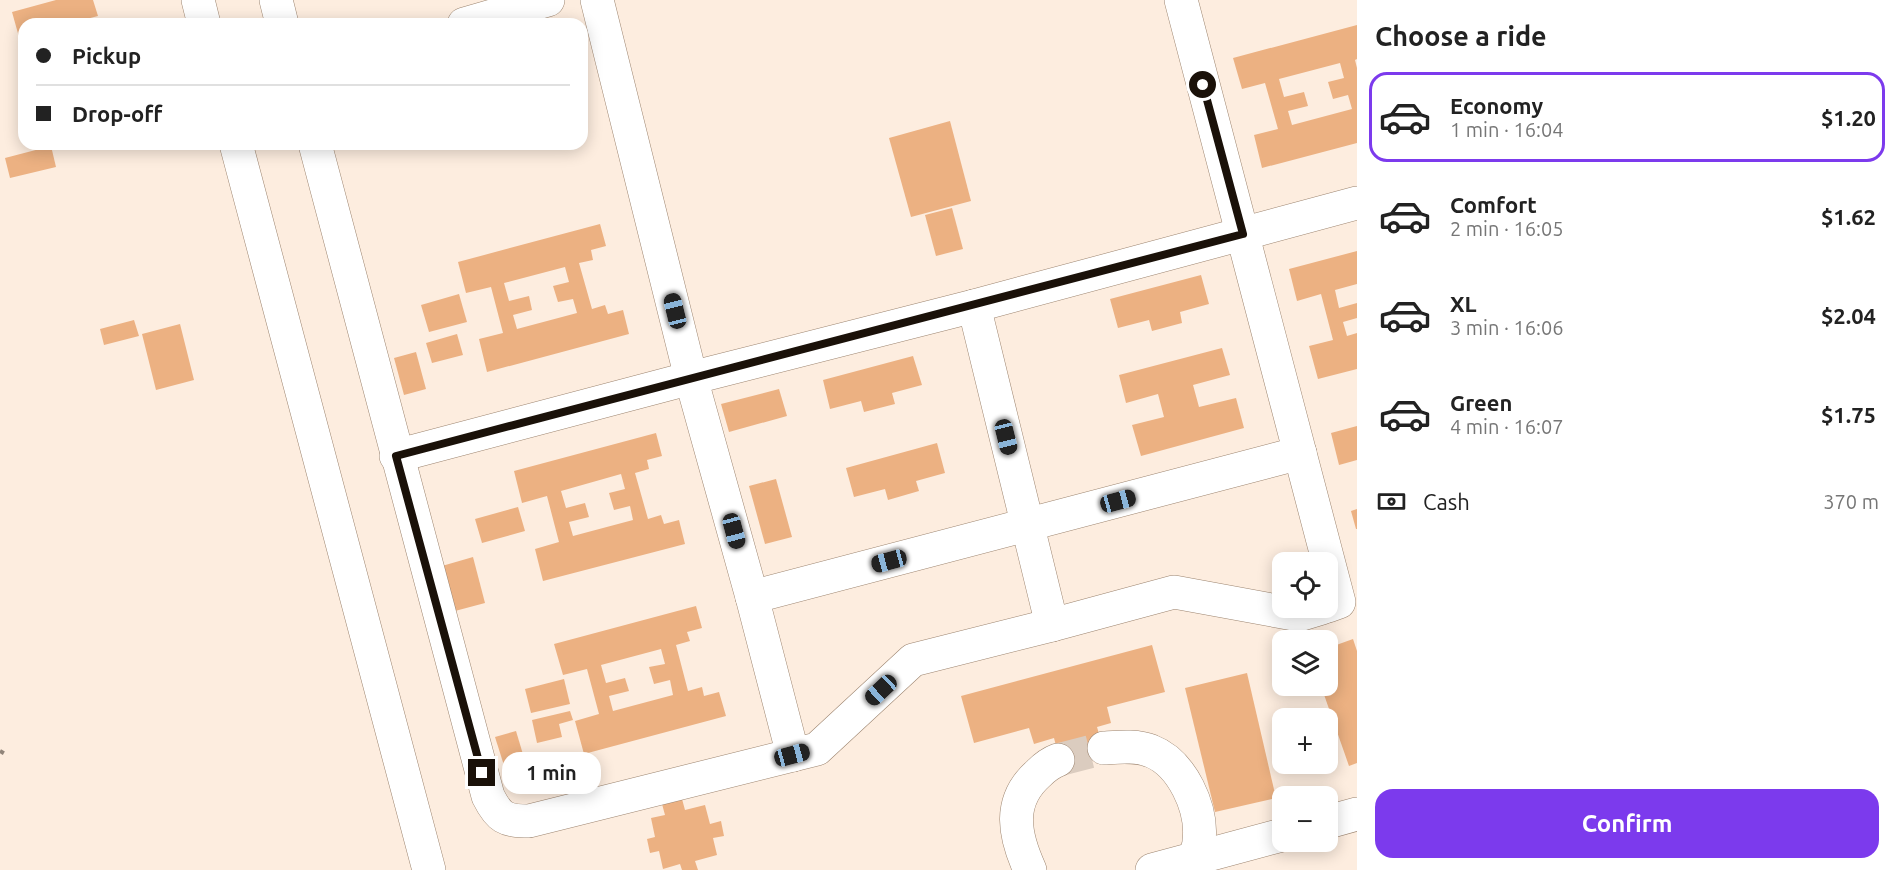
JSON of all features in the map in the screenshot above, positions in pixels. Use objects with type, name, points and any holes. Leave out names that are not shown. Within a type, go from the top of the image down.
[{"type":"street","points":[[198,0],[202,18]]},
{"type":"street","points":[[276,0],[280,18]]},
{"type":"street","points":[[485,18],[549,0]]},
{"type":"street","points":[[597,0],[691,378],[752,597],[792,755]]},
{"type":"street","points":[[1181,0],[1324,552]]},
{"type":"street","points":[[238,150],[429,870]]},
{"type":"street","points":[[317,150],[488,796],[494,809],[512,821],[530,821],[817,749],[913,660],[1174,592],[1272,610]]},
{"type":"street","points":[[396,456],[974,306],[1357,203]]},
{"type":"street","points":[[974,306],[1052,625]]},
{"type":"street","points":[[752,597],[1300,453]]},
{"type":"street","points":[[1104,748],[1130,747],[1150,750],[1167,760],[1184,778],[1194,802],[1198,821],[1199,841],[1194,859]]},
{"type":"street","points":[[1030,870],[1019,846],[1016,826],[1019,801],[1031,780],[1058,760]]},
{"type":"street","points":[[1338,819],[1357,814]]},
{"type":"street","points":[[1152,870],[1272,838]]},
{"type":"building","points":[[56,0],[93,0],[98,16],[90,18],[18,18],[18,33],[12,12]]},
{"type":"building","points":[[1357,25],[1357,59],[1355,60],[1357,68],[1357,143],[1262,168],[1254,135],[1278,129],[1265,83],[1242,89],[1233,58]],"holes":[[[1340,63],[1344,78],[1328,82],[1333,99],[1348,95],[1352,109],[1292,125],[1288,111],[1308,106],[1304,92],[1284,97],[1279,79]]]},
{"type":"building","points":[[950,121],[971,201],[911,217],[889,138]]},
{"type":"building","points":[[36,150],[52,150],[56,167],[10,178],[5,158]]},
{"type":"building","points":[[952,208],[963,249],[936,256],[925,215]]},
{"type":"building","points":[[600,224],[606,246],[591,250],[593,260],[579,263],[592,309],[605,305],[608,314],[623,310],[629,334],[487,372],[479,339],[503,333],[491,287],[466,293],[458,262]],"holes":[[[565,267],[569,282],[553,286],[558,302],[573,299],[577,313],[517,329],[513,315],[532,310],[529,296],[509,301],[504,283]]]},
{"type":"building","points":[[1357,251],[1357,284],[1335,290],[1339,308],[1357,303],[1357,318],[1343,322],[1347,336],[1357,333],[1357,369],[1318,379],[1309,346],[1333,340],[1321,294],[1297,301],[1289,269]]},
{"type":"building","points":[[1201,275],[1209,304],[1180,312],[1182,323],[1152,331],[1149,320],[1118,328],[1110,299]]},
{"type":"building","points":[[459,294],[467,322],[429,332],[421,305]]},
{"type":"building","points":[[134,320],[139,336],[104,345],[100,329]]},
{"type":"building","points":[[180,324],[194,380],[156,390],[142,334]]},
{"type":"building","points":[[457,334],[463,355],[432,363],[426,343]]},
{"type":"building","points":[[1222,348],[1230,375],[1193,385],[1199,407],[1236,398],[1244,428],[1141,456],[1132,425],[1164,417],[1158,394],[1126,403],[1119,375]]},
{"type":"building","points":[[416,352],[426,389],[404,395],[394,358]]},
{"type":"building","points":[[913,356],[922,385],[892,393],[895,404],[864,412],[861,401],[830,409],[823,380]]},
{"type":"building","points":[[779,389],[787,416],[729,432],[721,404]]},
{"type":"building","points":[[1357,426],[1357,460],[1339,465],[1331,433]]},
{"type":"building","points":[[656,433],[662,456],[647,460],[649,469],[635,473],[648,519],[661,515],[664,524],[679,520],[685,544],[543,581],[535,549],[559,542],[547,496],[522,503],[514,471]],"holes":[[[621,474],[625,489],[609,493],[614,510],[630,506],[633,520],[573,536],[569,522],[589,517],[585,503],[566,508],[561,491]]]},
{"type":"building","points":[[937,443],[945,473],[916,481],[919,491],[888,500],[885,489],[854,497],[846,468]]},
{"type":"building","points":[[776,479],[792,537],[765,544],[749,486]]},
{"type":"building","points":[[518,507],[525,531],[482,543],[475,519]]},
{"type":"building","points":[[1357,509],[1357,529],[1356,529],[1351,511]]},
{"type":"building","points":[[473,557],[485,603],[455,611],[442,566]]},
{"type":"building","points":[[696,606],[702,628],[687,632],[690,641],[676,645],[688,691],[702,687],[704,696],[719,692],[726,716],[584,754],[575,721],[599,714],[587,669],[563,675],[554,644]],"holes":[[[661,649],[665,664],[649,667],[654,684],[670,680],[673,695],[613,711],[609,696],[629,691],[625,678],[606,683],[601,665]]]},
{"type":"building","points":[[1353,639],[1357,651],[1357,763],[1349,766],[1338,735],[1338,708],[1329,708],[1324,696],[1338,696],[1338,644]]},
{"type":"building","points":[[1152,645],[1165,692],[1107,707],[1111,723],[1097,727],[1105,754],[1061,765],[1054,738],[1034,744],[1029,728],[974,743],[961,696]]},
{"type":"building","points":[[1247,673],[1273,786],[1272,799],[1215,812],[1185,688]]},
{"type":"building","points":[[564,679],[570,704],[531,713],[525,689]]},
{"type":"building","points":[[570,711],[573,720],[559,724],[562,737],[537,743],[532,720]]},
{"type":"building","points":[[516,731],[528,771],[508,778],[495,737]]},
{"type":"building","points":[[682,799],[685,810],[705,805],[710,824],[721,821],[724,836],[713,838],[717,855],[695,861],[698,870],[682,870],[680,864],[663,869],[659,851],[650,853],[647,839],[655,837],[651,818],[665,815],[662,804]]},
{"type":"tunnel","points":[[1058,760],[1104,748]]},
{"type":"route","points":[[482,773],[396,456],[1243,234],[1203,85]]}]
